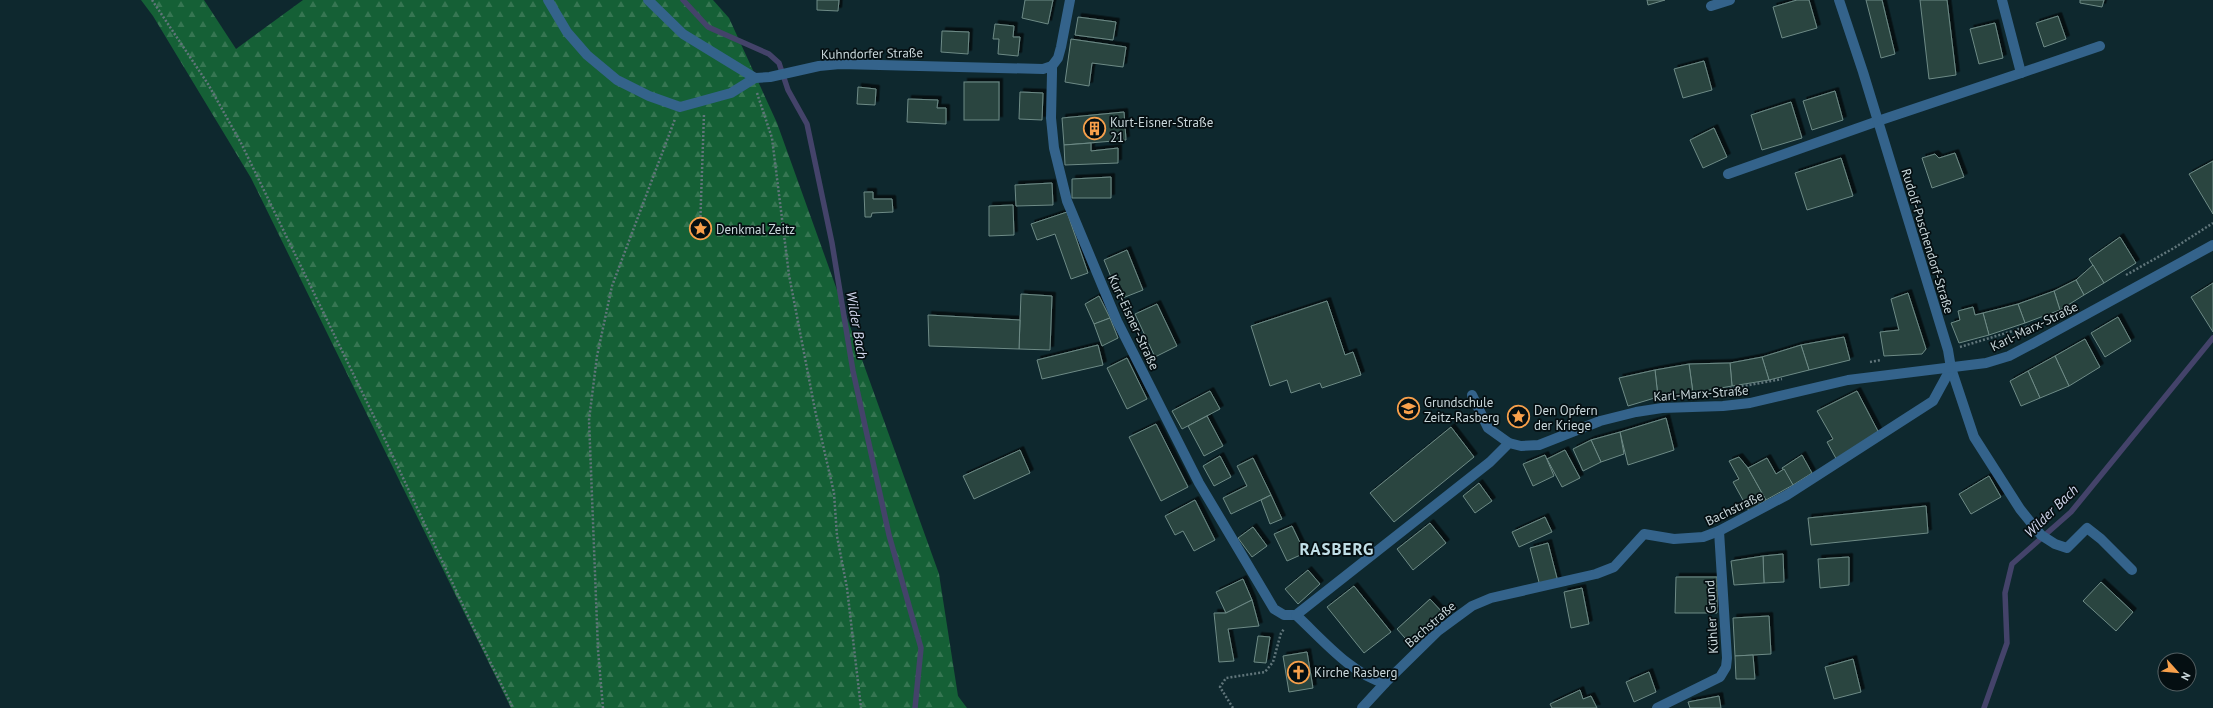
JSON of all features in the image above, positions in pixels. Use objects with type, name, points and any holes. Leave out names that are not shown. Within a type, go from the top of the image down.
[{"type":"street","points":[[548,0],[567,32],[587,55],[617,80],[649,96],[680,107],[731,92],[755,78],[683,34],[648,0]]},
{"type":"street","name":"Kurt-Eisner-Straße","points":[[1070,0],[1060,52],[1052,66],[1051,118],[1059,176],[1066,201],[1117,321],[1199,484],[1274,609],[1284,615],[1296,615]]},
{"type":"street","points":[[1711,6],[1730,0]]},
{"type":"street","name":"Rudolf-Puschendorf-Straße","points":[[1839,0],[1878,121],[1948,350],[1951,368],[1974,436],[2020,509],[2041,535],[2055,544],[2067,548],[2087,528],[2101,539],[2132,570]]},
{"type":"street","points":[[2002,0],[2021,73]]},
{"type":"street","points":[[1728,174],[1878,121],[2100,46]]},
{"type":"street","name":"Kuhndorfer Straße","points":[[755,78],[770,77],[791,71],[819,66],[866,63],[1043,69],[1052,66]]},
{"type":"street","name":"Karl-Marx-Straße","points":[[1509,444],[1521,446],[1539,444],[1600,421],[1636,412],[1662,408],[1723,406],[1750,403],[1848,380],[1986,364],[2009,356],[2212,247]]},
{"type":"street","name":"Bachstraße","points":[[1362,708],[1438,631],[1456,616],[1490,598],[1596,574],[1614,567],[1644,534],[1674,539],[1703,537],[1719,531],[1787,495],[1933,400],[1951,368]]},
{"type":"street","points":[[1386,683],[1374,680],[1358,670],[1296,615],[1490,462],[1509,444],[1488,428],[1472,396]]},
{"type":"street","name":"Kühler Grund","points":[[1657,708],[1720,677],[1726,667],[1727,658],[1719,531]]},
{"type":"path","points":[[152,0],[208,84],[241,143],[380,429],[476,634],[513,708]]},
{"type":"path","points":[[755,78],[758,98],[772,138],[789,275],[814,403],[834,492],[837,536],[848,588],[861,708]]},
{"type":"path","points":[[700,229],[704,100]]},
{"type":"path","points":[[603,708],[598,650],[590,420],[597,356],[612,286],[680,107]]},
{"type":"path","points":[[1233,708],[1220,687],[1226,678],[1265,672],[1273,662],[1281,633],[1296,615]]},
{"type":"green space","points":[[141,0],[204,0],[236,49],[303,0],[713,0],[729,18],[777,123],[939,574],[958,696],[967,708],[511,708],[251,178],[153,16]]},
{"type":"building","points":[[817,0],[839,0],[838,11],[817,10]]},
{"type":"building","points":[[1025,0],[1053,0],[1048,24],[1022,18]]},
{"type":"building","points":[[1647,0],[1665,0],[1648,5]]},
{"type":"building","points":[[1797,0],[1809,0],[1817,28],[1782,38],[1773,7]]},
{"type":"building","points":[[1866,0],[1882,0],[1895,54],[1881,58]]},
{"type":"building","points":[[1920,0],[1947,0],[1956,75],[1929,79]]},
{"type":"building","points":[[2080,0],[2104,0],[2102,7],[2080,3]]},
{"type":"building","points":[[2058,16],[2066,39],[2044,47],[2036,23]]},
{"type":"building","points":[[1078,17],[1116,22],[1113,40],[1075,35]]},
{"type":"building","points":[[1995,23],[2003,58],[1979,64],[1970,29]]},
{"type":"building","points":[[995,24],[1014,26],[1013,37],[1020,37],[1018,56],[998,54],[999,39],[993,39]]},
{"type":"building","points":[[942,31],[969,32],[968,54],[941,52]]},
{"type":"building","points":[[1071,39],[1126,47],[1123,67],[1092,63],[1089,86],[1065,82]]},
{"type":"building","points":[[1704,61],[1712,90],[1683,98],[1674,69]]},
{"type":"building","points":[[964,82],[999,82],[999,120],[964,120]]},
{"type":"building","points":[[858,87],[876,89],[875,105],[857,104]]},
{"type":"building","points":[[1835,91],[1843,120],[1812,130],[1803,101]]},
{"type":"building","points":[[1020,92],[1043,93],[1042,120],[1019,119]]},
{"type":"building","points":[[908,99],[938,100],[937,108],[946,108],[946,124],[907,122]]},
{"type":"building","points":[[1791,102],[1802,138],[1762,150],[1751,115]]},
{"type":"building","name":"Kurt-Eisner-Straße 21","points":[[1124,112],[1126,140],[1064,145],[1062,118]]},
{"type":"building","points":[[1714,128],[1727,157],[1703,168],[1690,140]]},
{"type":"building","points":[[1091,143],[1091,151],[1118,148],[1118,163],[1065,165],[1064,145]]},
{"type":"building","points":[[1955,153],[1964,177],[1932,188],[1922,158],[1935,154],[1939,158]]},
{"type":"building","points":[[1841,158],[1853,196],[1807,210],[1795,173]]},
{"type":"building","points":[[2213,161],[2213,214],[2189,174]]},
{"type":"building","points":[[1111,177],[1111,198],[1072,198],[1072,179]]},
{"type":"building","points":[[1052,183],[1053,205],[1016,206],[1015,185]]},
{"type":"building","points":[[864,192],[873,192],[873,199],[892,199],[893,212],[872,213],[871,217],[865,217]]},
{"type":"building","points":[[1013,205],[1014,235],[989,236],[989,206]]},
{"type":"building","points":[[1067,212],[1088,273],[1071,279],[1055,234],[1037,240],[1031,224]]},
{"type":"building","points":[[2120,237],[2136,263],[2104,283],[2089,259]]},
{"type":"building","points":[[1127,250],[1143,290],[1120,299],[1104,260]]},
{"type":"building","points":[[2093,265],[2104,283],[2084,295],[2076,280]]},
{"type":"building","points":[[2076,280],[2084,295],[2060,310],[2054,291]]},
{"type":"building","points":[[2213,283],[2213,332],[2191,297]]},
{"type":"building","points":[[2054,291],[2060,310],[2025,323],[2018,304]]},
{"type":"building","points":[[1908,293],[1926,349],[1922,354],[1884,356],[1880,332],[1899,330],[1891,299]]},
{"type":"building","points":[[1021,294],[1052,296],[1050,350],[1019,349]]},
{"type":"building","points":[[1099,296],[1110,318],[1094,324],[1085,304]]},
{"type":"building","points":[[1327,301],[1345,355],[1353,352],[1361,375],[1322,388],[1320,383],[1291,393],[1287,380],[1270,386],[1251,326]]},
{"type":"building","points":[[1157,304],[1177,346],[1155,357],[1135,314]]},
{"type":"building","points":[[2018,304],[2025,323],[1989,335],[1983,313]]},
{"type":"building","points":[[1973,307],[1975,315],[1983,313],[1989,335],[1959,343],[1951,323],[1960,320],[1958,311]]},
{"type":"building","points":[[928,315],[1020,320],[1019,349],[929,346]]},
{"type":"building","points":[[2118,317],[2131,341],[2105,357],[2091,333]]},
{"type":"building","points":[[1110,318],[1118,338],[1102,346],[1094,324]]},
{"type":"building","points":[[1844,337],[1850,360],[1809,370],[1801,345]]},
{"type":"building","points":[[2085,339],[2100,367],[2069,386],[2055,356]]},
{"type":"building","points":[[1098,345],[1103,365],[1042,379],[1037,360]]},
{"type":"building","points":[[1801,345],[1809,370],[1769,380],[1762,357]]},
{"type":"building","points":[[2055,356],[2069,386],[2040,398],[2028,371]]},
{"type":"building","points":[[1762,357],[1769,380],[1732,386],[1730,363]]},
{"type":"building","points":[[1127,358],[1147,399],[1127,409],[1107,368]]},
{"type":"building","points":[[1730,363],[1732,386],[1693,393],[1689,364]]},
{"type":"building","points":[[1689,364],[1693,393],[1658,397],[1655,370]]},
{"type":"building","points":[[1655,370],[1658,397],[1628,406],[1619,378]]},
{"type":"building","points":[[2028,371],[2040,398],[2021,406],[2010,381]]},
{"type":"building","points":[[1210,391],[1220,409],[1182,429],[1172,411]]},
{"type":"building","points":[[1857,391],[1881,437],[1839,464],[1827,442],[1833,439],[1817,411]]},
{"type":"building","points":[[1207,416],[1223,446],[1204,456],[1188,426]]},
{"type":"building","points":[[1666,418],[1674,450],[1628,465],[1620,432]]},
{"type":"building","points":[[1156,424],[1188,487],[1161,501],[1129,437]]},
{"type":"building","points":[[1451,427],[1474,457],[1394,522],[1370,493]]},
{"type":"building","points":[[1620,432],[1624,454],[1601,462],[1591,440]]},
{"type":"building","points":[[1591,440],[1601,462],[1583,471],[1573,449]]},
{"type":"building","points":[[1020,450],[1030,473],[974,499],[963,476]]},
{"type":"building","points":[[1565,450],[1580,478],[1562,487],[1547,459]]},
{"type":"building","points":[[1545,455],[1554,476],[1533,486],[1523,464]]},
{"type":"building","points":[[1802,455],[1812,473],[1793,485],[1782,468]]},
{"type":"building","points":[[1220,456],[1231,477],[1214,486],[1203,466]]},
{"type":"building","points":[[1739,457],[1748,468],[1766,500],[1749,511],[1733,482],[1739,479],[1729,461]]},
{"type":"building","points":[[1253,458],[1271,495],[1231,514],[1223,498],[1247,486],[1237,466]]},
{"type":"building","points":[[1767,458],[1776,474],[1784,469],[1793,485],[1766,500],[1748,468]]},
{"type":"building","points":[[1989,476],[2001,497],[1971,514],[1959,494]]},
{"type":"building","points":[[1479,483],[1492,501],[1475,513],[1463,496]]},
{"type":"building","points":[[1271,495],[1282,519],[1270,524],[1261,500]]},
{"type":"building","points":[[1195,500],[1215,540],[1194,551],[1183,531],[1175,535],[1165,516]]},
{"type":"building","points":[[1926,506],[1928,533],[1811,545],[1808,518]]},
{"type":"building","points":[[1545,517],[1552,532],[1519,547],[1512,532]]},
{"type":"building","points":[[1430,523],[1446,543],[1413,570],[1397,549]]},
{"type":"building","points":[[1292,526],[1305,553],[1287,561],[1274,534]]},
{"type":"building","points":[[1253,527],[1267,546],[1252,557],[1238,538]]},
{"type":"building","points":[[1548,543],[1558,582],[1540,586],[1530,548]]},
{"type":"building","points":[[1783,554],[1784,582],[1764,583],[1763,556]]},
{"type":"building","points":[[1763,556],[1764,583],[1734,585],[1731,561]]},
{"type":"building","points":[[1849,557],[1849,585],[1820,588],[1818,559]]},
{"type":"building","points":[[1308,570],[1320,584],[1298,604],[1285,589]]},
{"type":"building","points":[[1676,577],[1717,577],[1717,613],[1675,613]]},
{"type":"building","points":[[1243,579],[1252,600],[1226,613],[1216,592]]},
{"type":"building","points":[[2101,582],[2133,612],[2116,631],[2083,601]]},
{"type":"building","points":[[1354,586],[1391,632],[1364,653],[1327,607]]},
{"type":"building","points":[[1582,588],[1589,624],[1571,628],[1564,592]]},
{"type":"building","points":[[1430,599],[1442,612],[1432,620],[1436,624],[1412,646],[1397,629]]},
{"type":"building","points":[[1252,600],[1259,626],[1228,629],[1234,661],[1219,662],[1214,613],[1226,613]]},
{"type":"building","points":[[1769,616],[1771,654],[1735,656],[1733,618]]},
{"type":"building","points":[[1258,636],[1270,637],[1266,663],[1254,662]]},
{"type":"building","name":"Kirche Rasberg","points":[[1307,652],[1313,688],[1289,692],[1283,656]]},
{"type":"building","points":[[1753,655],[1755,679],[1736,679],[1735,656]]},
{"type":"building","points":[[1853,659],[1861,692],[1834,699],[1825,667]]},
{"type":"building","points":[[1649,672],[1656,692],[1634,702],[1626,682]]},
{"type":"building","points":[[1580,690],[1583,699],[1591,696],[1597,708],[1552,708],[1550,704]]},
{"type":"building","points":[[1719,696],[1721,708],[1690,708],[1688,702]]},
{"type":"waterway","name":"Wilder Bach","points":[[683,0],[708,27],[769,54],[779,63],[788,90],[807,124],[832,243],[853,371],[889,535],[921,648],[915,708]]},
{"type":"waterway","name":"Wilder Bach","points":[[1984,708],[2007,643],[2005,593],[2012,564],[2071,512],[2213,338]]},
{"type":"place","name":"Kurt-Eisner-Straße 21","points":[[1094,129]]},
{"type":"place","name":"Denkmal Zeitz","points":[[700,229]]},
{"type":"place","name":"Grundschule Zeitz-Rasberg","points":[[1409,409]]},
{"type":"place","name":"Den Opfern der Kriege","points":[[1518,417]]},
{"type":"place","name":"Kirche Rasberg","points":[[1298,672]]},
{"type":"district","name":"RASBERG","points":[[1337,549]]}]
